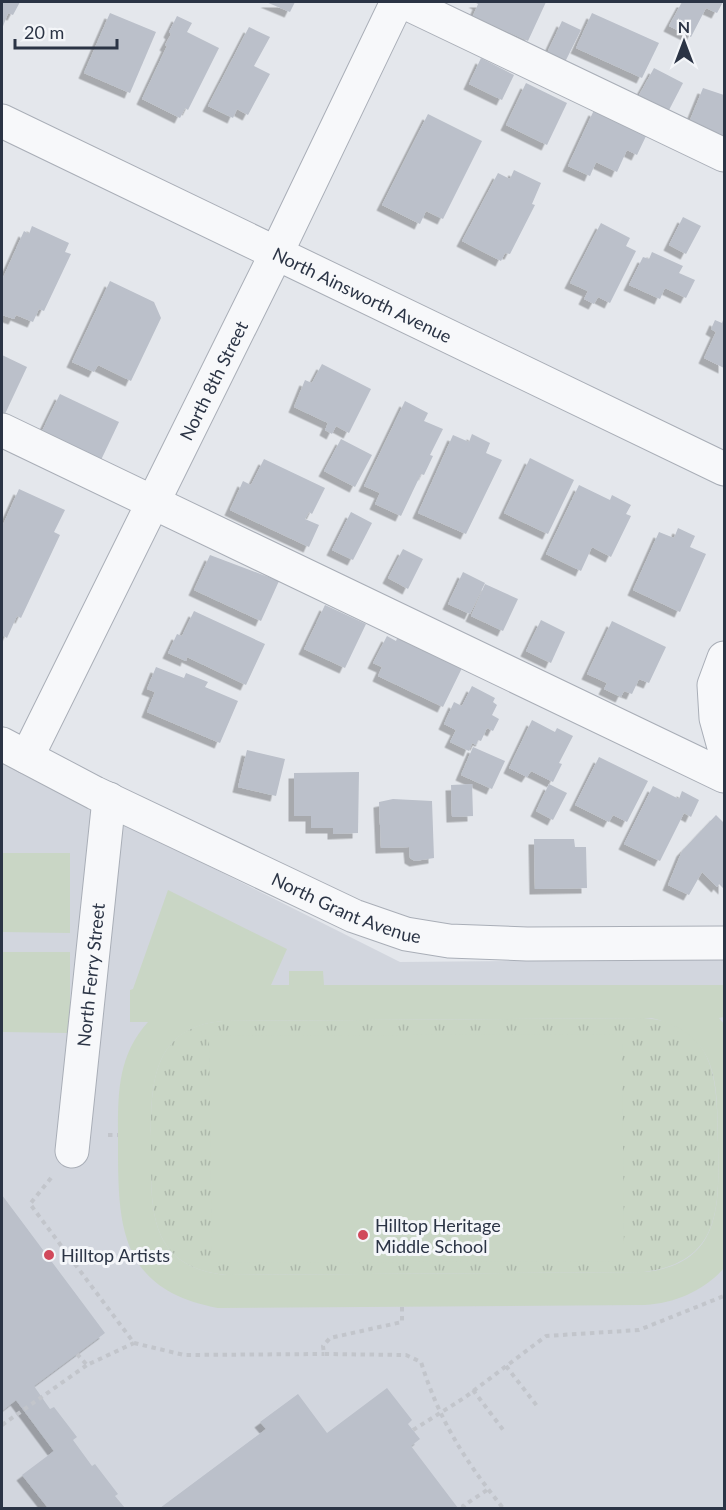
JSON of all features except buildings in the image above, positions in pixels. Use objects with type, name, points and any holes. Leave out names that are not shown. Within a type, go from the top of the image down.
[{"type":"street","name":"North 8th Street","points":[[14,751],[154,502],[397,2]]},
{"type":"street","points":[[404,2],[724,155]]},
{"type":"street","name":"North Ainsworth Avenue","points":[[2,121],[724,469]]},
{"type":"street","points":[[2,430],[724,776]]},
{"type":"street","points":[[724,658],[714,686],[716,718],[724,747]]},
{"type":"street","name":"North Grant Avenue","points":[[14,751],[354,916],[406,934],[449,941],[517,944],[724,943]]},
{"type":"street","name":"North Ferry Street","points":[[72,1151],[109,799]]},
{"type":"path","points":[[72,1151],[30,1204],[134,1343]]},
{"type":"path","points":[[413,1430],[473,1390],[546,1336],[639,1330],[724,1296]]},
{"type":"path","points":[[324,1354],[323,1346],[330,1338],[402,1322],[402,1307]]},
{"type":"path","points":[[2,1425],[87,1365],[134,1343],[184,1355],[406,1355],[422,1362],[438,1413],[487,1490],[503,1509]]},
{"type":"path","points":[[77,1354],[87,1365]]},
{"type":"path","points":[[506,1366],[537,1406]]},
{"type":"path","points":[[473,1390],[504,1431]]},
{"type":"path","points":[[465,1509],[463,1506],[487,1490]]},
{"type":"shaded area","name":"Hilltop Heritage Middle School","points":[[2,762],[400,962],[724,959],[724,1508],[2,1508]]},
{"type":"green space","points":[[2,853],[70,853],[70,933],[2,932]]},
{"type":"green space","points":[[168,890],[287,949],[271,985],[289,985],[289,971],[323,971],[324,985],[724,985],[724,1017],[719,1018],[724,1024],[724,1268],[707,1283],[688,1294],[667,1302],[645,1305],[218,1308],[185,1299],[160,1285],[142,1268],[130,1248],[123,1224],[118,1169],[119,1091],[130,1048],[148,1022],[130,1022],[130,990],[133,989]],"holes":[[[651,1018],[674,1026],[691,1036],[703,1050],[715,1083],[718,1189],[711,1228],[702,1244],[689,1257],[670,1267],[644,1272],[227,1275],[201,1270],[182,1261],[168,1248],[159,1232],[154,1213],[151,1171],[154,1084],[159,1065],[168,1049],[181,1035],[199,1026],[224,1021]]]},
{"type":"green space","points":[[2,952],[70,952],[70,1033],[2,1032]]},
{"type":"green space","points":[[644,1018],[669,1023],[687,1032],[700,1045],[709,1061],[717,1100],[718,1188],[711,1227],[702,1243],[689,1256],[670,1266],[644,1272],[227,1275],[201,1270],[182,1261],[168,1248],[159,1232],[154,1213],[151,1171],[154,1084],[159,1065],[167,1049],[180,1035],[198,1026],[223,1021]]},
{"type":"green space","points":[[622,1034],[624,1261],[212,1263],[209,1036]]},
{"type":"place","name":"Hilltop Heritage Middle School","points":[[363,1235]]},
{"type":"place","name":"Hilltop Artists","points":[[49,1255]]}]
